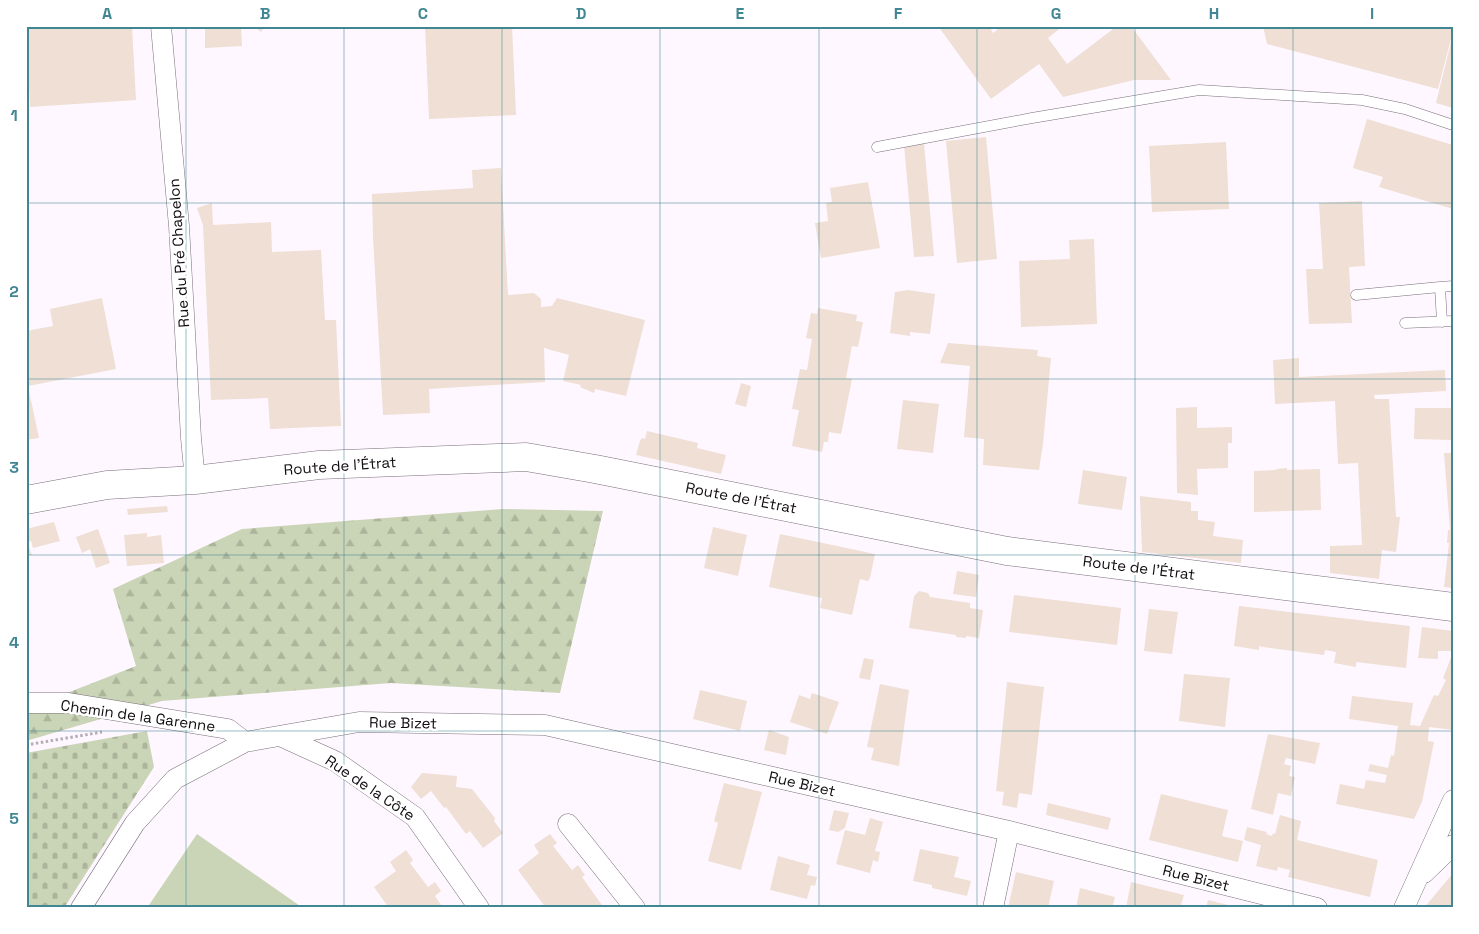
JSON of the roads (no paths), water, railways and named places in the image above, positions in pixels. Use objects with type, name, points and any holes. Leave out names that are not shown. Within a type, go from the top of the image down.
[{"type":"main road","name":"Route de l'Étrat","points":[[26,500],[107,485],[195,480],[319,465],[526,457],[614,472],[1008,551],[1453,607]]},
{"type":"street","name":"Rue du Pré Chapelon","points":[[161,26],[179,226],[190,438],[195,480]]},
{"type":"street","name":"Chemin de la Garenne","points":[[26,703],[69,703],[228,729],[245,742]]},
{"type":"street","name":"Rue Bizet","points":[[81,908],[135,823],[175,780],[245,742],[359,722],[545,725],[1009,831],[1317,908]]},
{"type":"street","name":"Rue de la Côte","points":[[280,736],[335,761],[416,817],[479,908]]},
{"type":"street","points":[[1404,908],[1453,800]]},
{"type":"street","points":[[568,824],[635,908]]},
{"type":"street","points":[[993,908],[1009,831]]},
{"type":"street","points":[[1416,882],[1453,845]]},
{"type":"lane","points":[[877,147],[1042,116],[1199,90],[1362,100],[1405,109],[1453,125]]},
{"type":"lane","points":[[1356,295],[1453,286]]},
{"type":"lane","points":[[1405,323],[1448,321],[1440,287]]}]
